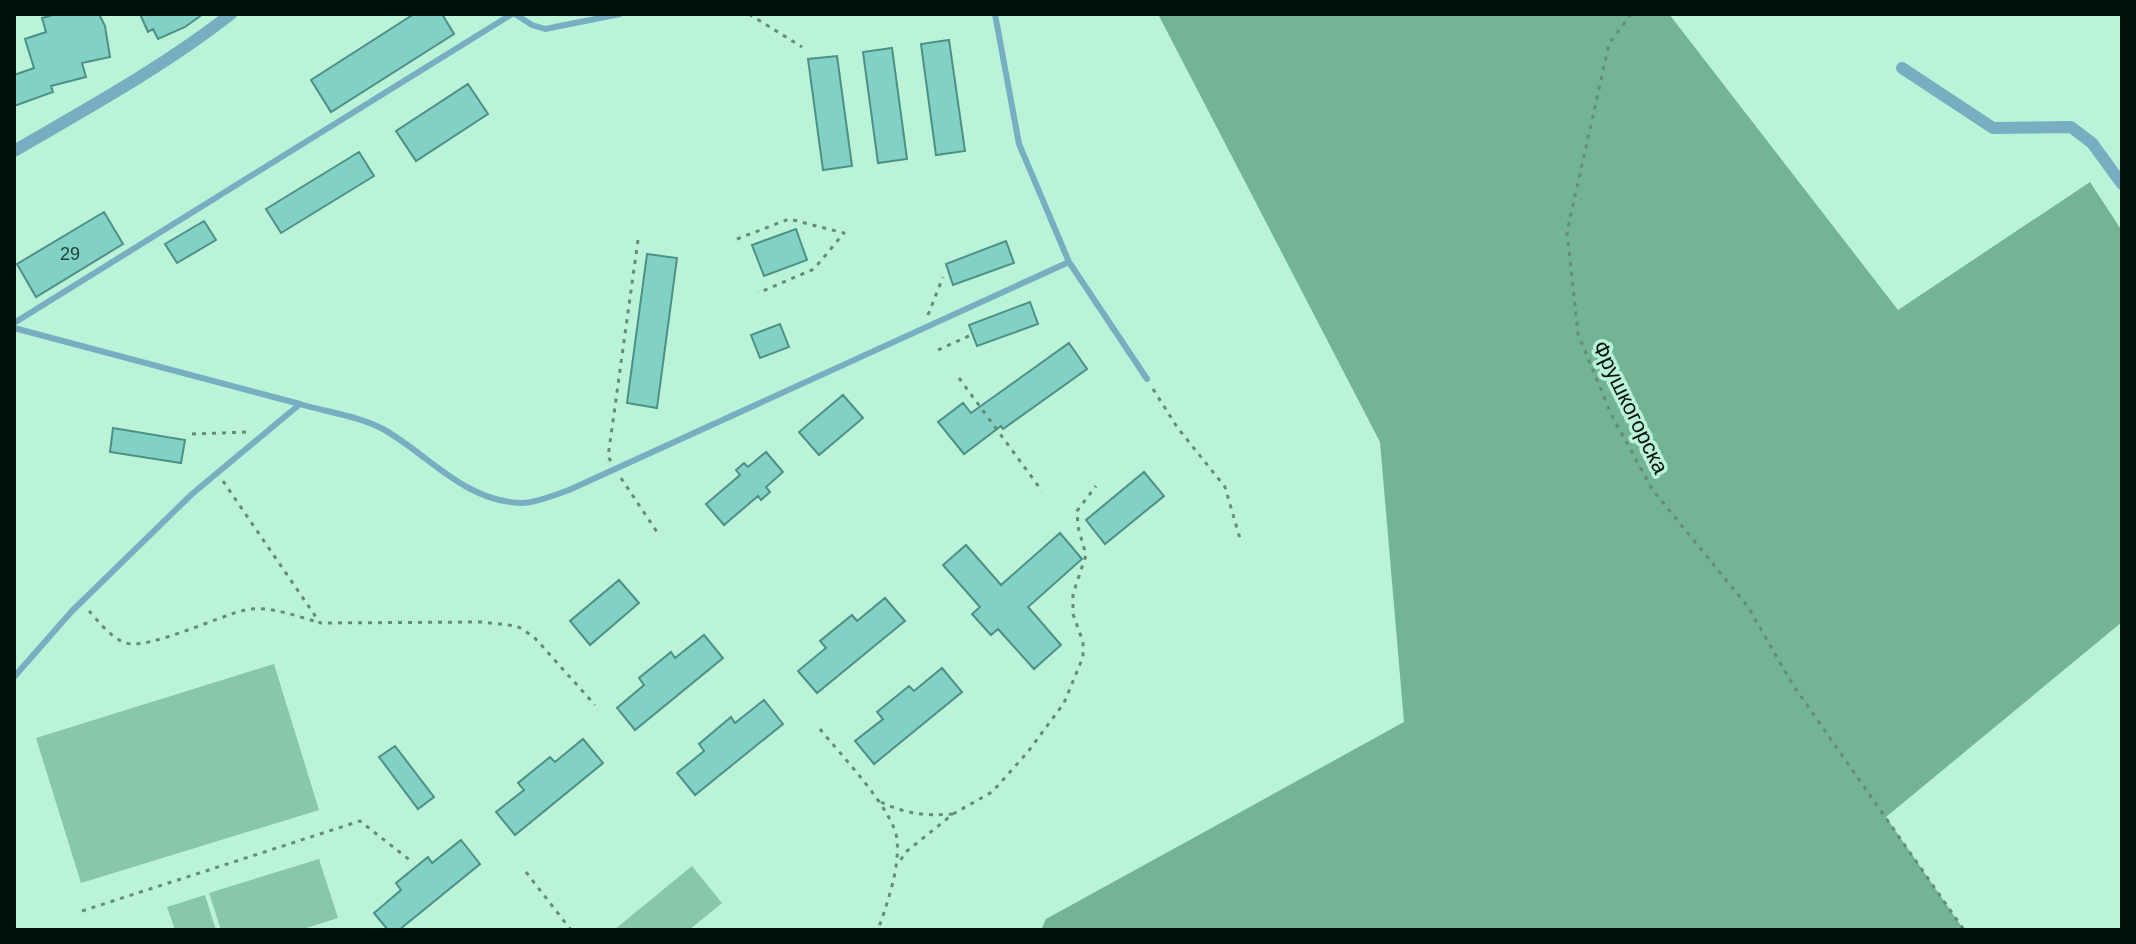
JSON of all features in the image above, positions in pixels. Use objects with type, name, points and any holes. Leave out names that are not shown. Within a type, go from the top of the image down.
[{"type":"street","points":[[14,151],[124,87],[231,14]]},
{"type":"street","points":[[1902,68],[1993,128],[2071,127],[2092,143],[2122,184]]},
{"type":"lane","points":[[14,325],[513,14],[545,29],[620,14]]},
{"type":"lane","points":[[995,14],[1019,144],[1069,262],[1147,379]]},
{"type":"lane","points":[[14,325],[378,427],[404,441],[451,478],[485,498],[524,504],[569,490],[1069,262]]},
{"type":"lane","points":[[14,677],[82,601],[192,494],[300,404]]},
{"type":"path","points":[[749,14],[802,47]]},
{"type":"path","name":"Фрушкогорска","points":[[1631,14],[1609,44],[1567,232],[1578,334],[1611,414],[1652,489],[1748,607],[1793,685],[1964,930]]},
{"type":"path","points":[[737,239],[789,219],[844,233],[814,269],[758,293]]},
{"type":"path","points":[[638,240],[608,457],[659,535]]},
{"type":"path","points":[[922,330],[943,277]]},
{"type":"path","points":[[938,350],[973,334]]},
{"type":"path","points":[[959,378],[1042,491]]},
{"type":"path","points":[[1147,379],[1177,427],[1225,487],[1241,542]]},
{"type":"path","points":[[192,434],[267,431]]},
{"type":"path","points":[[218,473],[320,623]]},
{"type":"path","points":[[895,868],[907,851],[953,814],[992,792],[1027,753],[1064,703],[1083,657],[1083,642],[1073,614],[1073,594],[1086,555],[1077,511],[1096,486]]},
{"type":"path","points":[[82,601],[104,628],[127,643],[146,643],[248,609],[277,610],[320,623],[482,622],[517,626],[534,637],[595,705]]},
{"type":"path","points":[[820,729],[892,821],[897,839],[895,868],[878,930]]},
{"type":"path","points":[[877,800],[899,811],[924,816],[953,814]]},
{"type":"path","points":[[82,911],[360,821],[411,861]]},
{"type":"path","points":[[526,872],[571,930]]},
{"type":"green space","points":[[1158,14],[1669,14],[1898,310],[2090,182],[2122,231],[2122,622],[1886,817],[1964,930],[1041,930],[1046,919],[1404,722],[1380,442]]},
{"type":"green space","points":[[274,664],[319,810],[81,883],[36,738]]},
{"type":"green space","points":[[319,859],[338,918],[300,930],[221,930],[209,893]]},
{"type":"green space","points":[[692,866],[722,903],[689,930],[614,930]]},
{"type":"green space","points":[[205,895],[216,930],[175,930],[167,907]]},
{"type":"building","points":[[56,14],[99,14],[105,26],[110,57],[82,63],[86,77],[51,86],[53,92],[14,106],[14,75],[34,68],[25,39],[46,32],[42,18]]},
{"type":"building","points":[[140,14],[203,14],[185,27],[158,39],[153,29],[148,32]]},
{"type":"building","points":[[414,14],[442,14],[454,34],[331,112],[311,80]]},
{"type":"building","points":[[949,40],[965,151],[936,155],[921,44]]},
{"type":"building","points":[[892,48],[907,159],[878,163],[863,52]]},
{"type":"building","points":[[837,56],[852,166],[823,170],[808,59]]},
{"type":"building","points":[[468,84],[488,114],[416,161],[396,131]]},
{"type":"building","points":[[359,152],[374,176],[281,233],[266,209]]},
{"type":"building","points":[[104,212],[123,244],[36,297],[17,264]]},
{"type":"building","points":[[204,221],[216,240],[177,263],[165,244]]},
{"type":"building","points":[[796,229],[807,260],[764,276],[752,245]]},
{"type":"building","points":[[1006,241],[1014,263],[953,285],[946,264]]},
{"type":"building","points":[[647,254],[677,258],[657,408],[627,403]]},
{"type":"building","points":[[1030,302],[1038,324],[977,346],[969,325]]},
{"type":"building","points":[[780,324],[789,347],[760,358],[751,335]]},
{"type":"building","points":[[1069,343],[1087,369],[964,454],[938,422],[963,403],[971,413]]},
{"type":"building","points":[[843,395],[863,418],[819,455],[799,432]]},
{"type":"building","points":[[113,428],[185,440],[181,463],[110,452]]},
{"type":"building","points":[[766,452],[783,472],[766,487],[770,492],[761,500],[758,496],[724,525],[706,504],[740,475],[736,470],[744,463],[748,467]]},
{"type":"building","points":[[1144,472],[1164,496],[1105,544],[1086,520]]},
{"type":"building","points":[[1060,533],[1082,559],[1028,607],[1061,645],[1034,669],[998,629],[991,635],[972,614],[980,607],[943,565],[966,545],[1001,585]]},
{"type":"building","points":[[619,580],[639,603],[590,645],[570,621]]},
{"type":"building","points":[[885,598],[905,621],[817,693],[798,671],[826,648],[820,641],[852,615],[857,621]]},
{"type":"building","points":[[704,635],[723,658],[635,730],[617,708],[644,685],[639,678],[671,652],[675,658]]},
{"type":"building","points":[[942,668],[962,692],[874,764],[855,741],[883,719],[877,712],[909,686],[914,691]]},
{"type":"building","points":[[764,700],[783,724],[695,795],[677,773],[704,751],[699,744],[731,717],[735,723]]},
{"type":"building","points":[[583,739],[603,763],[515,835],[496,812],[524,790],[518,783],[550,757],[555,762]]},
{"type":"building","points":[[395,746],[434,797],[418,809],[379,757]]},
{"type":"building","points":[[461,840],[480,864],[399,930],[388,930],[374,913],[401,890],[396,883],[428,857],[432,863]]}]
